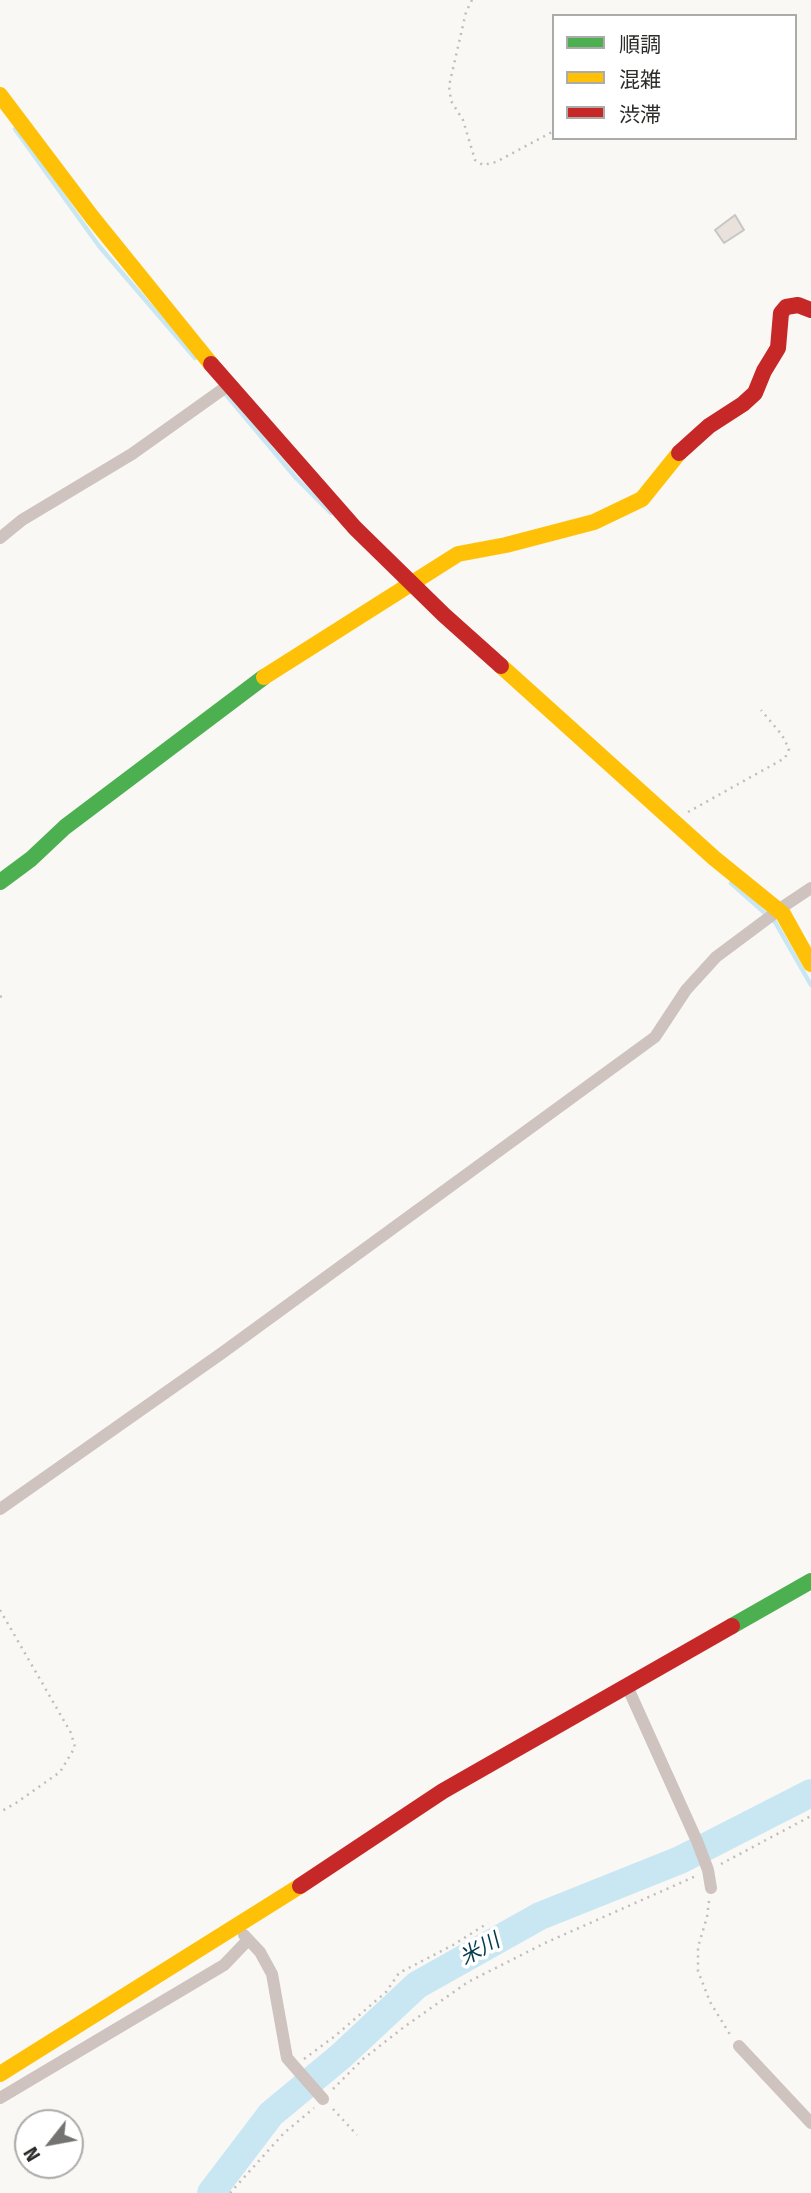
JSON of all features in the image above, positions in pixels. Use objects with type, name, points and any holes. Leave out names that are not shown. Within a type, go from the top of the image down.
[{"type":"street","points":[[0,95],[225,388],[405,586],[515,679],[680,827],[772,915],[783,914],[811,964]]},
{"type":"street","points":[[0,882],[32,859],[65,827],[274,670],[457,554],[506,545],[594,522],[642,499],[678,454],[709,426],[755,393],[778,348],[781,313],[786,307],[798,304],[811,310]]},
{"type":"street","points":[[0,538],[22,520],[132,454],[225,388]]},
{"type":"street","points":[[0,1508],[233,1345],[656,1037],[686,990],[716,957],[811,888]]},
{"type":"street","points":[[0,2074],[238,1926],[443,1791],[811,1581]]},
{"type":"street","points":[[627,1686],[697,1841],[711,1888]]},
{"type":"street","points":[[238,1926],[247,1941],[260,1952],[272,1974],[284,2050],[294,2067],[322,2100]]},
{"type":"street","points":[[0,2098],[224,1965],[247,1941]]},
{"type":"street","points":[[739,2046],[811,2123]]},
{"type":"path","points":[[472,0],[466,12],[449,86],[451,101],[463,120],[475,160],[482,164],[496,162],[552,132]]},
{"type":"path","points":[[680,827],[686,813],[785,758],[789,749],[782,735],[761,710]]},
{"type":"path","points":[[0,1610],[71,1733],[75,1747],[60,1772],[0,1812]]},
{"type":"path","points":[[230,2193],[284,2133],[322,2100],[362,2059],[468,1982],[811,1816]]},
{"type":"path","points":[[711,1888],[707,1917],[698,1947],[698,1971],[710,2003],[739,2046]]},
{"type":"path","points":[[294,2067],[386,1992],[399,1973],[488,1923]]},
{"type":"path","points":[[322,2100],[357,2135]]},
{"type":"building","points":[[735,215],[744,230],[724,243],[715,230]]},
{"type":"waterway","points":[[15,129],[99,246],[195,358]]},
{"type":"waterway","points":[[223,391],[296,478],[331,513]]},
{"type":"waterway","points":[[731,883],[775,922],[811,985]]},
{"type":"waterway","name":"米川","points":[[211,2193],[271,2114],[341,2056],[417,1985],[540,1916],[680,1860],[811,1793]]},
{"type":"traffic: fast","points":[[0,882],[31,859],[65,827],[264,677]]},
{"type":"traffic: fast","points":[[732,1626],[811,1581]]},
{"type":"traffic: slow","points":[[0,95],[92,217],[211,364]]},
{"type":"traffic: slow","points":[[264,677],[458,554],[506,545],[594,522],[642,499],[679,453]]},
{"type":"traffic: slow","points":[[501,666],[714,858],[783,914],[811,964]]},
{"type":"traffic: slow","points":[[0,2074],[300,1886]]},
{"type":"traffic: jam","points":[[679,453],[709,426],[755,393],[778,348],[781,313],[786,307],[798,305],[811,310]]},
{"type":"traffic: jam","points":[[211,364],[355,528],[501,666]]},
{"type":"traffic: jam","points":[[300,1886],[443,1791],[732,1626]]}]
